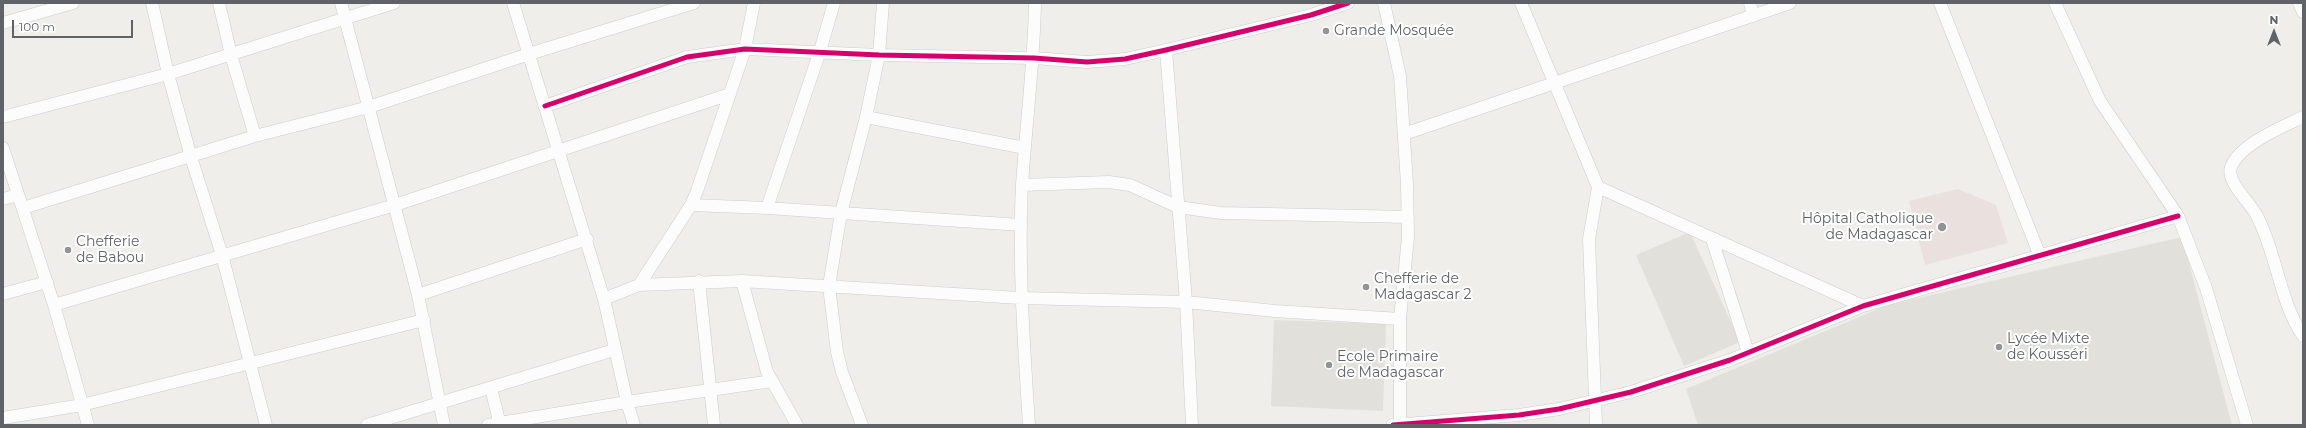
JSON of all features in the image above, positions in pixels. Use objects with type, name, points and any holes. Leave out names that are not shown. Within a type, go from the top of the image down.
[{"type":"street","points":[[3,23],[74,3]]},
{"type":"street","points":[[152,3],[168,74],[191,157],[222,255],[266,425]]},
{"type":"street","points":[[219,3],[231,55],[255,136]]},
{"type":"street","points":[[341,3],[418,295],[444,425]]},
{"type":"street","points":[[3,117],[168,74],[394,3]]},
{"type":"street","points":[[514,3],[545,106],[560,149],[604,299],[614,350],[634,425]]},
{"type":"street","points":[[23,208],[255,136],[369,107],[674,6],[694,3]]},
{"type":"street","points":[[638,285],[691,205],[745,49],[754,3]]},
{"type":"street","points":[[767,208],[820,51],[834,3]]},
{"type":"street","points":[[862,425],[842,372],[837,352],[828,286],[841,213],[866,117],[879,55],[883,3]]},
{"type":"street","points":[[1029,425],[1020,298],[1021,225],[1022,185],[1034,58],[1035,3]]},
{"type":"street","points":[[545,106],[687,57],[745,49],[820,51],[879,55],[1034,58],[1087,62],[1125,59],[1166,50],[1311,15],[1348,3]]},
{"type":"street","points":[[1384,3],[1400,76],[1408,217],[1400,318],[1397,425],[1519,415],[1558,409],[1664,382],[1748,352],[1863,306],[2178,216]]},
{"type":"street","points":[[1521,3],[1598,187],[1589,239],[1596,425]]},
{"type":"street","points":[[1750,3],[1753,16]]},
{"type":"street","points":[[1404,134],[1790,3]]},
{"type":"street","points":[[1940,3],[2040,256]]},
{"type":"street","points":[[2055,3],[2100,102],[2178,216],[2206,288],[2247,425]]},
{"type":"street","points":[[2299,3],[2303,12]]},
{"type":"street","points":[[1166,50],[1186,302],[1192,425]]},
{"type":"street","points":[[54,304],[395,205],[560,149],[730,94]]},
{"type":"street","points":[[866,117],[1025,148]]},
{"type":"street","points":[[2303,117],[2271,132],[2244,150],[2234,161],[2230,173],[2234,186],[2246,198],[2257,216],[2269,245],[2293,319],[2303,336]]},
{"type":"street","points":[[3,148],[54,304],[88,425]]},
{"type":"street","points":[[1022,185],[1109,182],[1130,185],[1178,207],[1221,213],[1408,217]]},
{"type":"street","points":[[1598,187],[1863,306]]},
{"type":"street","points":[[3,199],[18,195]]},
{"type":"street","points":[[691,205],[767,208],[1021,225]]},
{"type":"street","points":[[418,295],[586,239]]},
{"type":"street","points":[[1712,239],[1748,352]]},
{"type":"street","points":[[604,299],[638,285],[699,281],[742,281],[1020,298],[1186,302],[1275,310],[1400,318]]},
{"type":"street","points":[[699,281],[709,391],[714,425]]},
{"type":"street","points":[[742,281],[767,372],[797,425]]},
{"type":"street","points":[[3,294],[47,282]]},
{"type":"street","points":[[3,418],[82,405],[424,320]]},
{"type":"street","points":[[367,425],[614,350]]},
{"type":"street","points":[[491,388],[495,424],[627,402],[772,381]]},
{"type":"shaded area","name":"Hôpital Catholique de Madagascar","points":[[1958,189],[1996,205],[2008,243],[1925,265],[1909,201]]},
{"type":"shaded area","points":[[1690,232],[1740,342],[1684,366],[1636,255]]},
{"type":"shaded area","name":"Lycée Mixte de Kousséri","points":[[2182,237],[2232,425],[1698,425],[1686,389],[1888,305]]},
{"type":"shaded area","name":"Ecole Primaire de Madagascar","points":[[1274,320],[1386,324],[1383,411],[1271,406]]},
{"type":"cycle path","points":[[545,106],[687,57],[745,49],[879,55],[1034,58],[1087,62],[1125,59],[1166,50],[1311,15],[1348,3]]},
{"type":"cycle path","points":[[1393,425],[1519,415],[1559,409],[1631,392],[1730,360],[1863,306],[2178,216]]},
{"type":"place","name":"Grande Mosquée","points":[[1326,31]]},
{"type":"place","name":"Hôpital Catholique de Madagascar","points":[[1942,227]]},
{"type":"place","name":"Chefferie de Babou","points":[[68,250]]},
{"type":"place","name":"Chefferie de Madagascar 2","points":[[1366,287]]},
{"type":"place","name":"Lycée Mixte de Kousséri","points":[[1999,347]]},
{"type":"place","name":"Ecole Primaire de Madagascar","points":[[1329,365]]}]
